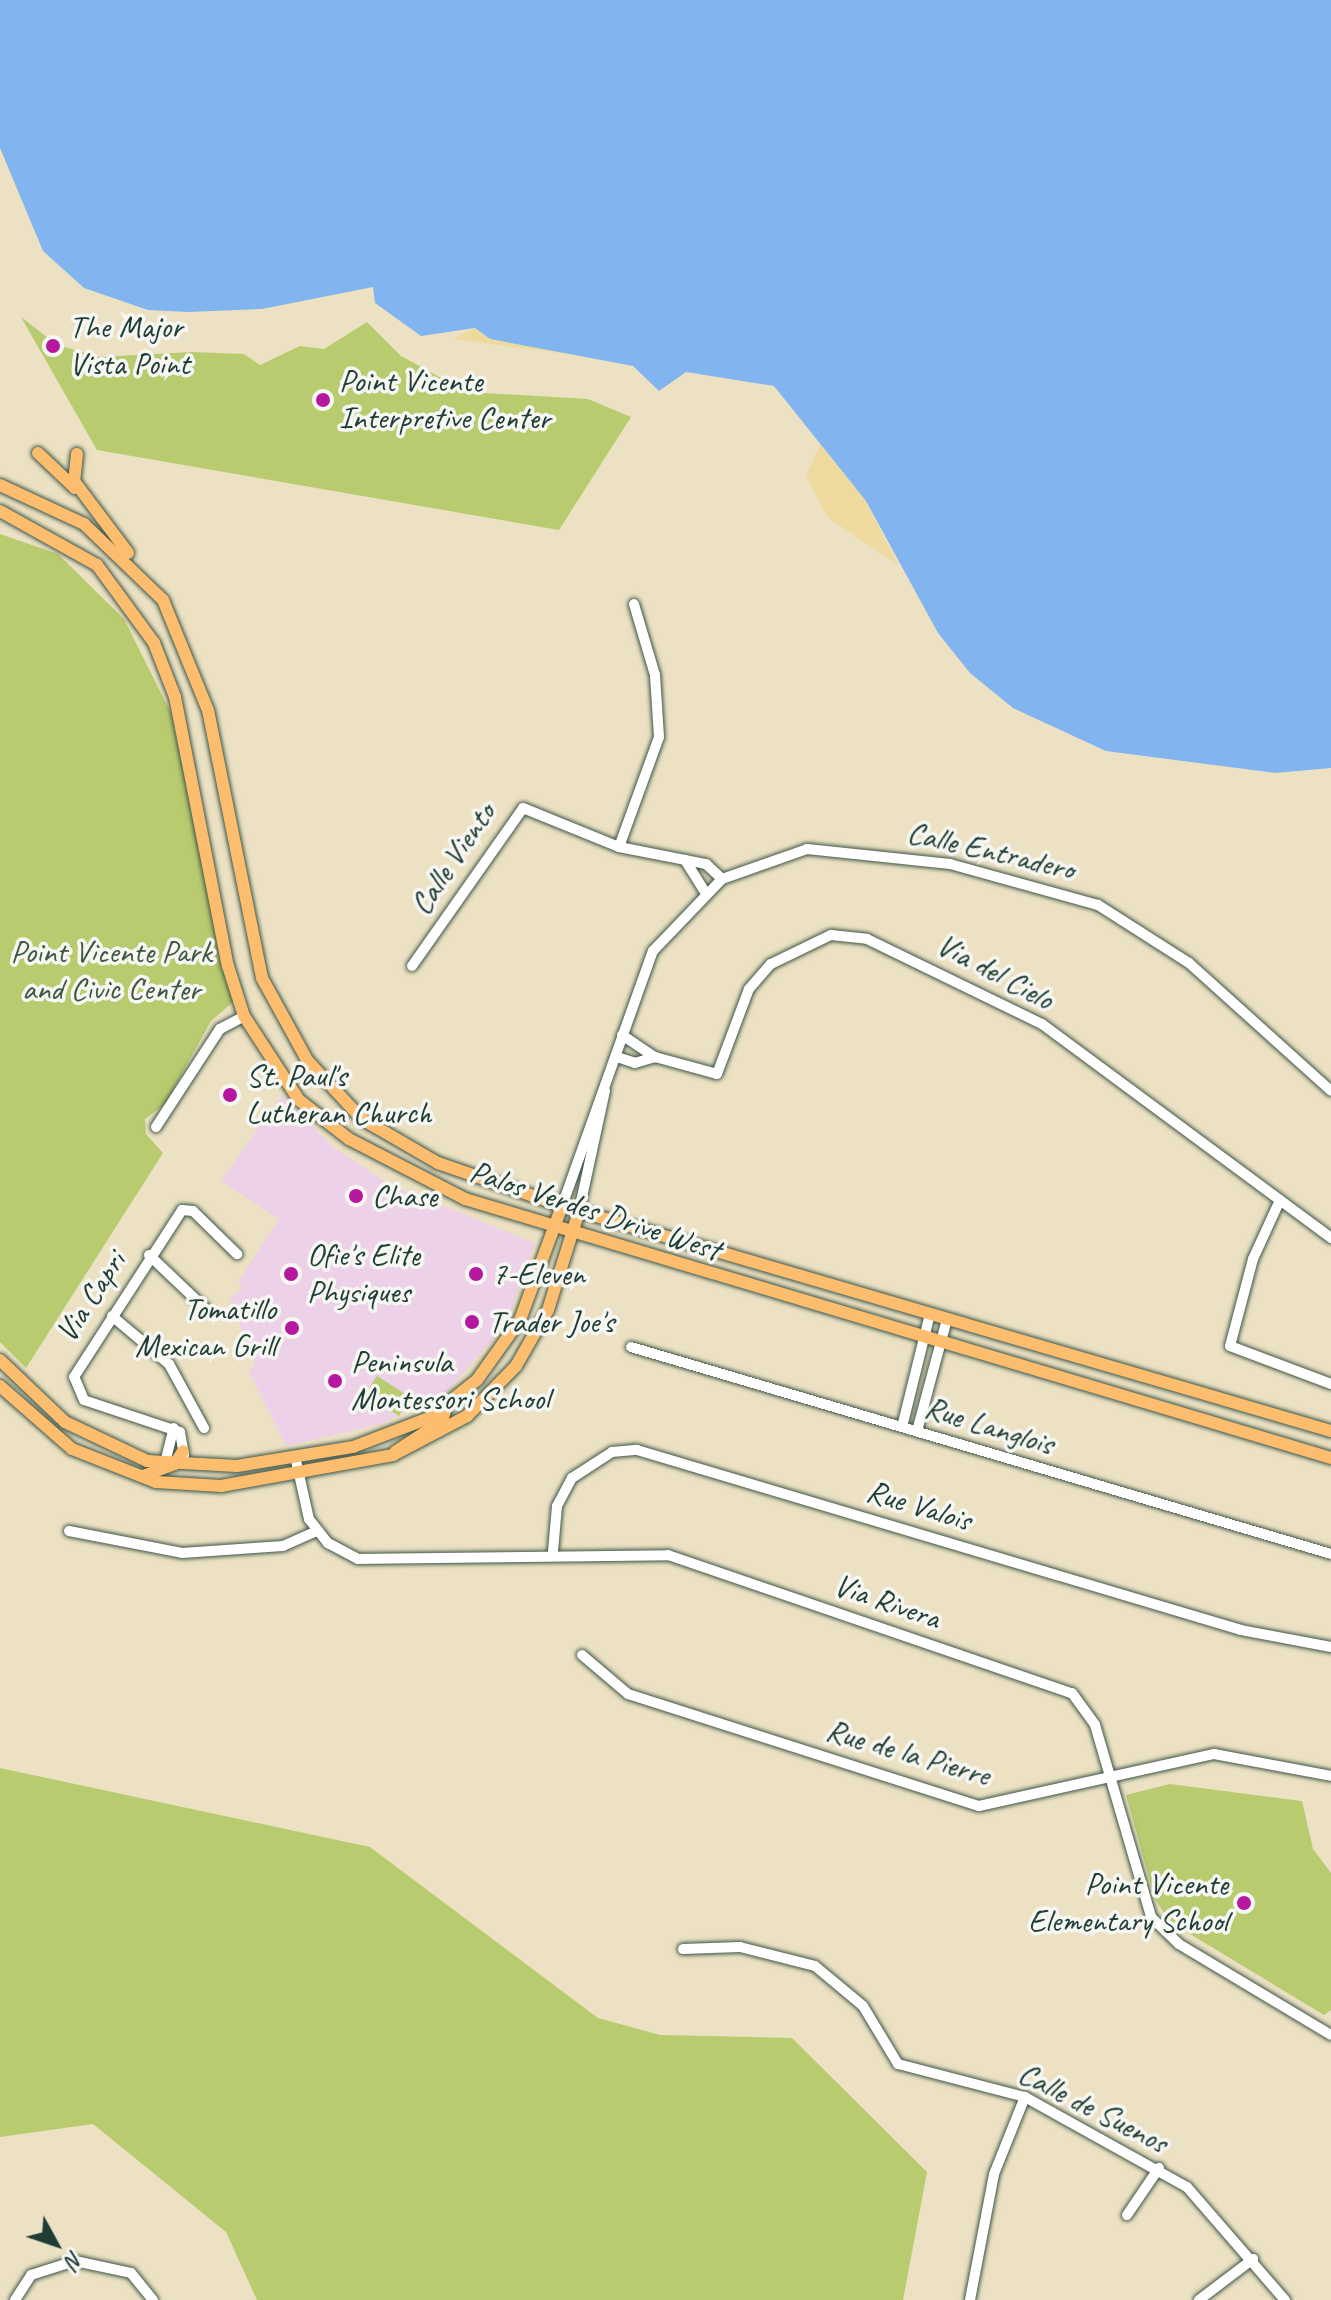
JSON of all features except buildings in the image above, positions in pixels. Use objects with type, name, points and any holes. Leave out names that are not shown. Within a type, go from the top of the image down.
[{"type":"main road","points":[[38,453],[83,496],[163,600]]},
{"type":"main road","points":[[77,454],[72,470],[83,496]]},
{"type":"main road","name":"Palos Verdes Drive West","points":[[0,485],[84,524],[163,600],[195,665],[253,949],[289,1034],[341,1100],[403,1146],[562,1206],[1331,1431]]},
{"type":"main road","name":"Palos Verdes Drive West","points":[[0,511],[71,544],[97,565],[154,643],[175,697],[228,966],[244,1016],[299,1100],[349,1139],[422,1182],[556,1228],[940,1346],[1331,1458]]},
{"type":"main road","points":[[0,1360],[39,1403],[90,1440],[175,1464],[295,1456],[394,1434],[447,1405],[509,1341],[556,1228],[562,1206]]},
{"type":"main road","points":[[0,1386],[72,1449],[128,1474],[189,1487],[297,1475],[393,1455],[467,1416],[516,1366],[548,1310],[579,1211]]},
{"type":"main road","points":[[393,1455],[442,1421],[447,1405]]},
{"type":"main road","points":[[128,1474],[148,1476],[175,1464],[183,1451]]},
{"type":"street","points":[[619,847],[659,737],[655,675],[634,604]]},
{"type":"street","name":"Calle Viento","points":[[412,966],[515,810],[619,847],[706,864],[722,879]]},
{"type":"street","name":"Calle Entradero","points":[[562,1206],[653,951],[705,892],[722,879],[777,855],[831,848],[950,864],[1068,893],[1163,943],[1331,1091]]},
{"type":"street","points":[[685,860],[705,892]]},
{"type":"street","name":"Via del Cielo","points":[[622,1035],[655,1057],[717,1074],[749,989],[771,964],[831,935],[867,939],[1042,1024],[1331,1238]]},
{"type":"street","points":[[156,1127],[220,1029],[244,1016]]},
{"type":"street","name":"Via del Cielo","points":[[617,1057],[635,1063],[655,1057]]},
{"type":"street","points":[[579,1211],[604,1122],[605,1089]]},
{"type":"street","points":[[1280,1200],[1253,1259],[1230,1346],[1331,1384]]},
{"type":"street","name":"Via Capri","points":[[174,1428],[78,1393],[77,1368],[149,1255],[188,1208],[237,1254]]},
{"type":"street","points":[[149,1255],[208,1311]]},
{"type":"street","points":[[902,1427],[930,1314]]},
{"type":"street","points":[[112,1316],[169,1364],[204,1428]]},
{"type":"street","points":[[917,1431],[947,1319]]},
{"type":"street","name":"Rue Langlois","points":[[631,1347],[1331,1554]]},
{"type":"street","points":[[174,1428],[183,1451]]},
{"type":"street","points":[[174,1428],[175,1464]]},
{"type":"street","name":"Rue Valois","points":[[553,1551],[557,1506],[572,1478],[612,1452],[637,1450],[1241,1630],[1331,1647]]},
{"type":"street","points":[[69,1531],[182,1553],[283,1546],[317,1531],[297,1475],[295,1456]]},
{"type":"street","name":"Via Rivera","points":[[317,1531],[358,1559],[553,1551],[668,1555],[1060,1688],[1090,1712],[1143,1901],[1163,1931],[1331,2035]]},
{"type":"street","name":"Rue de la Pierre","points":[[582,1655],[628,1694],[979,1806],[1214,1754],[1331,1776]]},
{"type":"street","name":"Calle de Suenos","points":[[683,1949],[786,1954],[863,2006],[898,2064],[1025,2097],[1159,2168],[1187,2187],[1253,2259],[1285,2300]]},
{"type":"street","points":[[970,2300],[994,2174],[1025,2097]]},
{"type":"street","points":[[1127,2215],[1159,2168]]},
{"type":"street","points":[[1199,2300],[1253,2259]]},
{"type":"street","points":[[15,2300],[31,2275],[75,2261],[131,2273],[153,2300]]},
{"type":"shaded area","points":[[282,1095],[332,1146],[390,1185],[535,1243],[506,1325],[448,1390],[381,1424],[286,1446],[248,1370],[255,1366],[230,1297],[243,1289],[238,1282],[279,1219],[221,1181]]},
{"type":"green space","points":[[21,317],[57,345],[99,357],[192,352],[244,354],[260,365],[300,346],[324,349],[367,322],[401,356],[467,392],[588,399],[631,417],[559,530],[97,450]]},
{"type":"green space","name":"Point Vicente Park and Civic Center","points":[[0,534],[58,554],[124,619],[171,713],[233,1002],[211,1021],[165,1104],[145,1119],[146,1134],[163,1153],[26,1368],[0,1342]]},
{"type":"green space","points":[[377,1376],[410,1397],[399,1416],[365,1394]]},
{"type":"green space","points":[[0,1768],[370,1847],[598,2018],[660,2035],[792,2038],[927,2172],[903,2300],[257,2300],[226,2232],[93,2124],[0,2137]]},
{"type":"green space","name":"Point Vicente Elementary School","points":[[1170,1784],[1302,1801],[1313,1849],[1331,1873],[1331,2010],[1324,2015],[1170,1922],[1155,1899],[1126,1795]]},
{"type":"sand","points":[[475,328],[490,339],[574,355],[453,339]]},
{"type":"sand","points":[[820,445],[866,501],[897,564],[827,517],[806,476]]},
{"type":"water","points":[[0,0],[1331,0],[1331,768],[1275,773],[1106,751],[1013,708],[970,673],[938,633],[866,501],[774,386],[686,372],[659,391],[633,366],[490,339],[475,328],[421,336],[375,303],[373,287],[262,309],[189,312],[148,310],[84,288],[43,251],[0,148]]},
{"type":"place","name":"The Major Vista Point","points":[[53,346]]},
{"type":"place","name":"Point Vicente Interpretive Center","points":[[323,400]]},
{"type":"place","name":"St. Paul's Lutheran Church","points":[[230,1095]]},
{"type":"place","name":"Chase","points":[[356,1196]]},
{"type":"place","name":"Ofie's Elite Physiques","points":[[291,1274]]},
{"type":"place","name":"7-Eleven","points":[[476,1274]]},
{"type":"place","name":"Trader Joe's","points":[[472,1322]]},
{"type":"place","name":"Tomatillo Mexican Grill","points":[[292,1328]]},
{"type":"place","name":"Peninsula Montessori School","points":[[335,1381]]},
{"type":"place","name":"Point Vicente Elementary School","points":[[1244,1903]]}]
